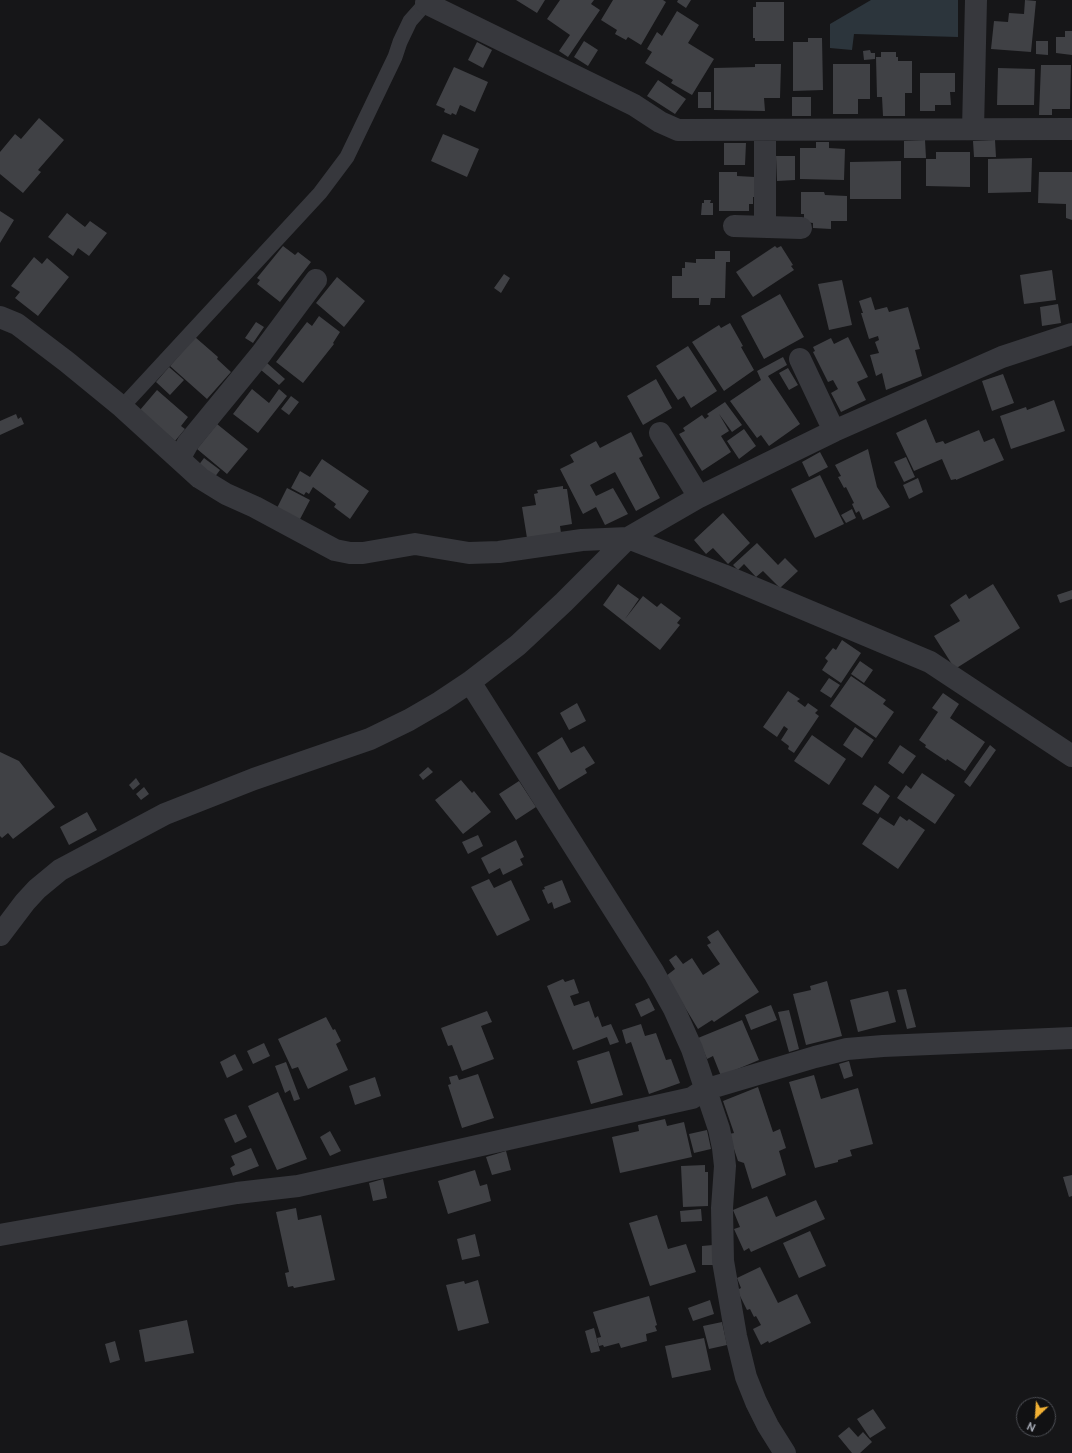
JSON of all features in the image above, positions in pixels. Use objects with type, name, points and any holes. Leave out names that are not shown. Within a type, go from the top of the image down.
[{"type":"street","points":[[973,129],[976,0]]},
{"type":"street","points":[[426,3],[634,105],[660,122],[678,130],[1072,129]]},
{"type":"street","points":[[765,130],[765,227]]},
{"type":"street","points":[[734,226],[801,228]]},
{"type":"street","points":[[179,459],[188,443],[261,354],[316,280]]},
{"type":"street","points":[[0,317],[17,324],[68,362],[122,407],[200,478],[226,494],[255,507],[335,550],[350,553],[363,553],[415,544],[468,552],[499,552],[582,540],[628,538],[723,574],[930,662],[1072,756]]},
{"type":"street","points":[[0,935],[25,902],[60,870],[166,814],[254,779],[370,739],[409,720],[440,702],[470,682],[518,645],[564,602],[628,538],[699,497],[834,431],[1002,357],[1072,334]]},
{"type":"street","points":[[800,359],[834,431]]},
{"type":"street","points":[[660,432],[699,497]]},
{"type":"street","points":[[470,682],[654,973],[674,1009],[692,1049],[704,1090],[719,1129],[723,1148],[723,1261],[736,1336],[746,1377],[756,1402],[768,1426],[785,1453]]},
{"type":"street","points":[[0,1235],[236,1193],[298,1186],[692,1098],[704,1090],[846,1049],[1072,1038]]},
{"type":"lane","points":[[122,407],[320,193],[348,157],[395,58],[400,42],[410,21],[426,3]]},
{"type":"shaded area","points":[[871,0],[958,0],[958,37],[854,34],[852,50],[830,48],[830,24]]},
{"type":"building","points":[[516,0],[545,0],[537,13]]},
{"type":"building","points":[[560,0],[594,0],[591,4],[600,10],[568,57],[559,51],[570,35],[547,19]]},
{"type":"building","points":[[613,0],[663,0],[666,2],[641,45],[628,37],[626,40],[615,34],[617,30],[601,20]]},
{"type":"building","points":[[678,0],[691,0],[686,8],[677,2]]},
{"type":"building","points":[[1025,0],[1036,1],[1031,52],[991,49],[994,21],[1008,22],[1009,13],[1024,14]]},
{"type":"building","points":[[756,2],[784,2],[784,41],[755,41],[755,38],[753,38],[753,7],[756,7]]},
{"type":"building","points":[[677,11],[699,25],[688,43],[714,59],[692,95],[671,83],[673,80],[645,63],[652,52],[647,49],[657,32],[662,36]]},
{"type":"building","points":[[1065,31],[1072,31],[1072,55],[1056,53],[1056,37],[1065,37]]},
{"type":"building","points":[[808,38],[822,38],[823,90],[793,91],[793,42],[808,42]]},
{"type":"building","points":[[584,41],[598,50],[588,66],[574,57]]},
{"type":"building","points":[[1036,41],[1048,41],[1048,55],[1036,54]]},
{"type":"building","points":[[477,42],[492,50],[483,68],[468,60]]},
{"type":"building","points":[[870,50],[871,53],[875,53],[875,59],[864,60],[863,51]]},
{"type":"building","points":[[881,52],[896,52],[898,61],[912,61],[912,93],[905,93],[905,116],[883,116],[882,97],[877,97],[876,57],[881,57]]},
{"type":"building","points":[[755,64],[781,64],[780,98],[764,98],[765,111],[714,110],[714,68],[755,67]]},
{"type":"building","points":[[833,64],[870,64],[870,99],[858,99],[858,114],[833,114]]},
{"type":"building","points":[[1041,65],[1071,65],[1070,109],[1052,109],[1052,115],[1039,115]]},
{"type":"building","points":[[454,67],[488,82],[475,112],[460,105],[456,115],[452,113],[451,115],[444,112],[445,109],[436,105]]},
{"type":"building","points":[[998,68],[1035,69],[1034,105],[997,105]]},
{"type":"building","points":[[920,73],[955,73],[955,92],[950,92],[951,105],[935,105],[935,111],[920,111]]},
{"type":"building","points":[[658,80],[686,99],[675,114],[647,96]]},
{"type":"building","points":[[698,92],[711,92],[711,108],[698,108]]},
{"type":"building","points":[[792,97],[811,97],[811,116],[792,116]]},
{"type":"building","points":[[39,118],[64,140],[38,170],[41,172],[23,193],[0,174],[0,152],[15,134],[21,139]]},
{"type":"building","points":[[443,134],[479,149],[467,177],[431,161]]},
{"type":"building","points":[[925,140],[926,158],[904,158],[904,141]]},
{"type":"building","points":[[995,140],[996,157],[974,157],[973,141]]},
{"type":"building","points":[[816,142],[829,142],[829,148],[845,149],[844,180],[800,179],[800,148],[816,148]]},
{"type":"building","points":[[724,143],[746,143],[745,165],[724,165]]},
{"type":"building","points":[[936,152],[970,152],[970,187],[926,186],[926,159],[936,159]]},
{"type":"building","points":[[776,156],[795,156],[795,180],[777,181]]},
{"type":"building","points":[[1032,158],[1031,192],[988,193],[988,159]]},
{"type":"building","points":[[901,161],[901,199],[850,199],[850,162]]},
{"type":"building","points":[[719,172],[737,172],[737,176],[755,177],[755,197],[753,197],[753,204],[749,204],[749,211],[719,211]]},
{"type":"building","points":[[1039,172],[1072,172],[1072,220],[1066,218],[1066,204],[1038,203]]},
{"type":"building","points":[[801,192],[824,192],[825,195],[847,196],[847,221],[831,221],[831,229],[813,228],[813,223],[804,222],[804,214],[801,214]]},
{"type":"building","points":[[704,200],[711,200],[710,203],[713,203],[713,215],[701,215],[702,203],[704,203]]},
{"type":"building","points":[[0,211],[14,220],[0,243]]},
{"type":"building","points":[[67,213],[85,227],[90,221],[107,233],[89,256],[78,248],[73,256],[48,237]]},
{"type":"building","points":[[283,246],[295,255],[298,252],[311,262],[280,302],[257,284],[260,280],[257,278]]},
{"type":"building","points":[[775,246],[777,248],[781,246],[793,265],[791,266],[794,270],[753,297],[736,272]]},
{"type":"building","points":[[715,251],[730,251],[730,262],[726,262],[725,298],[711,298],[710,305],[699,305],[699,298],[672,298],[672,276],[682,276],[682,268],[685,268],[685,262],[696,263],[696,259],[715,259]]},
{"type":"building","points":[[34,257],[42,264],[47,258],[69,277],[38,316],[15,298],[20,292],[11,286]]},
{"type":"building","points":[[1052,270],[1056,300],[1024,304],[1020,275]]},
{"type":"building","points":[[504,274],[510,278],[501,293],[494,288]]},
{"type":"building","points":[[337,277],[365,301],[344,327],[316,303]]},
{"type":"building","points":[[842,280],[852,325],[829,330],[818,284]]},
{"type":"building","points":[[780,294],[804,337],[764,359],[741,316]]},
{"type":"building","points":[[871,297],[875,310],[887,307],[889,312],[908,307],[920,349],[915,350],[922,376],[886,390],[882,373],[876,376],[870,355],[879,353],[875,342],[879,340],[878,336],[869,339],[859,301]]},
{"type":"building","points":[[1058,304],[1061,323],[1042,326],[1040,307]]},
{"type":"building","points":[[319,316],[340,332],[333,343],[334,344],[303,383],[276,362],[307,322],[312,326]]},
{"type":"building","points":[[256,322],[264,327],[253,343],[245,338]]},
{"type":"building","points":[[730,323],[754,370],[724,391],[692,342],[719,325],[721,328]]},
{"type":"building","points":[[195,337],[218,357],[217,359],[231,372],[207,399],[170,366]]},
{"type":"building","points":[[848,337],[868,377],[857,382],[866,400],[841,412],[831,393],[838,389],[833,380],[828,382],[813,352],[815,351],[813,347],[831,338],[834,344]]},
{"type":"building","points":[[688,346],[717,391],[691,408],[684,396],[678,400],[656,366]]},
{"type":"building","points":[[783,357],[787,365],[768,376],[800,424],[769,446],[761,435],[757,438],[730,401],[761,380],[757,371]]},
{"type":"building","points":[[267,363],[285,379],[279,385],[261,370]]},
{"type":"building","points":[[169,367],[184,380],[170,395],[156,382]]},
{"type":"building","points":[[788,368],[798,385],[789,390],[779,373]]},
{"type":"building","points":[[1003,374],[1014,403],[992,411],[982,381]]},
{"type":"building","points":[[656,379],[672,408],[643,425],[627,396]]},
{"type":"building","points":[[252,389],[269,403],[279,389],[287,396],[258,433],[233,414]]},
{"type":"building","points":[[157,390],[188,417],[181,426],[185,429],[175,441],[140,410]]},
{"type":"building","points":[[291,396],[299,402],[289,415],[281,409]]},
{"type":"building","points":[[1054,400],[1065,431],[1011,449],[1000,416],[1026,407],[1027,410]]},
{"type":"building","points":[[725,402],[742,425],[732,432],[719,414],[729,431],[721,436],[731,452],[702,471],[679,434],[685,431],[683,428],[702,415],[705,419],[709,416],[707,414]]},
{"type":"building","points":[[16,414],[18,419],[21,417],[24,424],[0,435],[0,421]]},
{"type":"building","points":[[926,419],[936,443],[943,441],[945,444],[979,430],[984,442],[994,438],[1004,460],[956,480],[951,480],[942,459],[914,471],[896,433]]},
{"type":"building","points":[[217,424],[248,449],[227,474],[197,449]]},
{"type":"building","points":[[744,429],[756,446],[739,459],[727,441]]},
{"type":"building","points":[[631,432],[643,456],[639,458],[660,498],[636,511],[615,472],[590,485],[596,496],[613,488],[628,514],[605,525],[596,507],[583,514],[560,469],[574,462],[570,455],[596,441],[600,448]]},
{"type":"building","points":[[868,449],[877,487],[890,507],[863,520],[859,511],[856,513],[852,504],[854,503],[846,487],[844,488],[838,477],[841,476],[835,465]]},
{"type":"building","points":[[820,452],[828,467],[809,477],[802,462]]},
{"type":"building","points":[[906,457],[915,477],[904,482],[894,462]]},
{"type":"building","points":[[204,458],[220,470],[214,478],[198,466]]},
{"type":"building","points":[[322,459],[369,491],[350,519],[334,507],[336,504],[313,487],[309,494],[306,492],[304,495],[291,488],[300,471],[310,477]]},
{"type":"building","points":[[820,475],[844,524],[815,538],[791,489]]},
{"type":"building","points":[[918,478],[923,492],[909,499],[903,485]]},
{"type":"building","points":[[563,486],[563,489],[567,489],[572,524],[560,526],[561,533],[527,538],[522,507],[536,505],[534,494],[538,493],[537,490]]},
{"type":"building","points":[[287,488],[310,500],[299,521],[276,510]]},
{"type":"building","points":[[852,509],[856,518],[846,523],[841,515]]},
{"type":"building","points":[[723,513],[750,543],[728,564],[713,548],[706,554],[694,540]]},
{"type":"building","points":[[757,543],[778,565],[785,558],[798,571],[780,588],[763,571],[756,577],[744,564],[738,570],[733,565]]},
{"type":"building","points":[[618,584],[639,599],[625,619],[643,596],[657,607],[661,603],[681,618],[677,623],[680,625],[660,650],[603,605]]},
{"type":"building","points":[[993,584],[1020,628],[955,669],[934,636],[960,621],[950,605],[966,594],[969,599]]},
{"type":"building","points":[[1072,590],[1072,599],[1060,603],[1057,595]]},
{"type":"building","points":[[842,640],[861,653],[841,683],[822,670],[828,661],[825,658],[833,648],[836,650]]},
{"type":"building","points":[[860,661],[873,670],[864,683],[851,674]]},
{"type":"building","points":[[851,676],[886,700],[883,704],[894,712],[876,738],[830,706]]},
{"type":"building","points":[[829,678],[840,685],[831,698],[820,691]]},
{"type":"building","points":[[788,691],[800,699],[797,701],[805,707],[808,703],[818,710],[815,713],[819,716],[794,753],[788,749],[789,746],[781,740],[788,729],[784,726],[777,737],[763,727]]},
{"type":"building","points":[[943,693],[959,704],[950,718],[985,742],[965,771],[947,759],[946,761],[925,747],[926,745],[919,740],[938,712],[932,708]]},
{"type":"building","points":[[577,703],[586,721],[569,730],[560,713]]},
{"type":"building","points":[[855,727],[874,740],[862,758],[843,745]]},
{"type":"building","points":[[812,735],[846,759],[829,785],[794,761]]},
{"type":"building","points":[[562,737],[571,753],[584,746],[595,763],[585,769],[587,773],[559,790],[537,753]]},
{"type":"building","points":[[900,745],[916,756],[903,774],[888,763]]},
{"type":"building","points":[[990,745],[996,750],[970,787],[964,782]]},
{"type":"building","points":[[0,752],[19,761],[55,807],[13,839],[8,833],[2,838],[0,836]]},
{"type":"building","points":[[428,767],[433,772],[423,780],[419,775]]},
{"type":"building","points":[[922,773],[955,795],[935,824],[897,798],[906,785],[911,789]]},
{"type":"building","points":[[136,778],[140,784],[133,790],[129,785]]},
{"type":"building","points":[[461,780],[472,793],[474,791],[491,812],[463,834],[435,800]]},
{"type":"building","points":[[519,781],[536,807],[516,820],[499,794]]},
{"type":"building","points":[[875,785],[890,796],[878,814],[862,804]]},
{"type":"building","points":[[144,787],[149,794],[141,800],[136,794]]},
{"type":"building","points":[[87,812],[97,830],[69,845],[60,827]]},
{"type":"building","points":[[900,816],[907,821],[909,819],[925,830],[898,869],[862,844],[880,817],[894,826]]},
{"type":"building","points":[[478,835],[483,846],[468,854],[462,842]]},
{"type":"building","points":[[516,840],[524,857],[520,859],[523,865],[503,875],[500,868],[489,874],[481,858]]},
{"type":"building","points":[[489,879],[494,888],[511,880],[530,920],[497,936],[471,887]]},
{"type":"building","points":[[562,880],[571,902],[554,909],[552,902],[548,904],[542,890],[545,889],[544,887]]},
{"type":"building","points":[[718,930],[759,992],[714,1022],[712,1020],[698,1029],[666,976],[675,969],[669,960],[676,955],[683,964],[692,958],[703,975],[720,964],[707,945],[711,943],[707,937]]},
{"type":"building","points":[[563,979],[565,982],[574,979],[579,993],[570,996],[574,1006],[589,1001],[595,1018],[598,1016],[602,1027],[611,1024],[619,1042],[610,1045],[607,1037],[573,1050],[547,986]]},
{"type":"building","points":[[827,981],[842,1036],[806,1045],[793,994],[811,990],[810,986]]},
{"type":"building","points":[[906,989],[916,1027],[907,1029],[897,990]]},
{"type":"building","points":[[888,991],[896,1022],[858,1032],[850,1000]]},
{"type":"building","points":[[649,998],[655,1010],[641,1017],[635,1004]]},
{"type":"building","points":[[771,1005],[777,1020],[751,1030],[745,1015]]},
{"type":"building","points":[[789,1010],[799,1049],[789,1052],[778,1012]]},
{"type":"building","points":[[487,1011],[492,1022],[481,1026],[494,1059],[462,1071],[452,1045],[448,1046],[441,1028]]},
{"type":"building","points":[[326,1017],[333,1030],[335,1029],[341,1041],[336,1044],[348,1070],[308,1089],[298,1067],[292,1069],[278,1039]]},
{"type":"building","points":[[742,1020],[759,1060],[721,1076],[713,1056],[707,1059],[698,1038]]},
{"type":"building","points":[[641,1024],[645,1036],[656,1033],[666,1060],[671,1059],[680,1083],[649,1094],[631,1042],[626,1044],[622,1030]]},
{"type":"building","points":[[264,1043],[270,1056],[253,1064],[247,1051]]},
{"type":"building","points":[[609,1051],[623,1095],[591,1104],[577,1061]]},
{"type":"building","points":[[235,1054],[243,1070],[227,1078],[220,1062]]},
{"type":"building","points":[[849,1061],[853,1076],[844,1079],[839,1064]]},
{"type":"building","points":[[286,1062],[300,1099],[294,1101],[290,1090],[285,1093],[275,1066]]},
{"type":"building","points":[[478,1074],[494,1118],[462,1128],[448,1085],[451,1084],[449,1077],[457,1075],[459,1080]]},
{"type":"building","points":[[814,1075],[821,1099],[858,1088],[873,1144],[850,1150],[852,1156],[838,1160],[838,1162],[815,1168],[789,1082]]},
{"type":"building","points":[[375,1077],[381,1096],[355,1105],[349,1086]]},
{"type":"building","points":[[758,1087],[773,1132],[780,1129],[786,1148],[779,1151],[786,1175],[752,1189],[744,1163],[738,1161],[729,1134],[734,1133],[723,1101]]},
{"type":"building","points":[[278,1092],[307,1159],[277,1170],[248,1106]]},
{"type":"building","points":[[236,1114],[247,1137],[235,1143],[224,1119]]},
{"type":"building","points":[[665,1119],[667,1126],[684,1122],[692,1157],[620,1173],[612,1137],[639,1131],[638,1125]]},
{"type":"building","points":[[707,1130],[711,1149],[694,1153],[689,1134]]},
{"type":"building","points":[[330,1131],[341,1151],[330,1156],[320,1137]]},
{"type":"building","points":[[251,1148],[259,1166],[233,1176],[230,1168],[235,1165],[231,1156]]},
{"type":"building","points":[[506,1151],[511,1170],[492,1175],[486,1157]]},
{"type":"building","points":[[705,1165],[705,1172],[708,1172],[708,1206],[683,1207],[681,1166]]},
{"type":"building","points":[[475,1170],[480,1186],[487,1184],[491,1201],[448,1214],[438,1181]]},
{"type":"building","points":[[1072,1175],[1072,1196],[1069,1197],[1063,1177]]},
{"type":"building","points":[[383,1179],[387,1198],[373,1201],[369,1183]]},
{"type":"building","points":[[767,1196],[776,1217],[816,1200],[825,1219],[751,1252],[749,1248],[744,1251],[734,1229],[740,1227],[733,1210]]},
{"type":"building","points":[[296,1208],[298,1220],[321,1215],[335,1280],[294,1288],[293,1286],[288,1287],[285,1273],[289,1272],[276,1212]]},
{"type":"building","points":[[701,1209],[702,1221],[681,1222],[680,1211]]},
{"type":"building","points":[[657,1215],[668,1249],[686,1244],[696,1272],[650,1286],[629,1223]]},
{"type":"building","points":[[810,1231],[826,1266],[799,1278],[783,1243]]},
{"type":"building","points":[[475,1234],[480,1256],[462,1260],[457,1239]]},
{"type":"building","points":[[713,1245],[713,1265],[702,1265],[702,1246]]},
{"type":"building","points":[[760,1267],[778,1303],[797,1294],[811,1323],[769,1343],[768,1341],[761,1345],[753,1329],[761,1325],[756,1316],[754,1317],[750,1309],[747,1310],[737,1290],[741,1288],[737,1278]]},
{"type":"building","points":[[478,1280],[489,1323],[458,1331],[446,1285],[464,1281],[465,1284]]},
{"type":"building","points":[[649,1296],[657,1325],[655,1326],[657,1331],[646,1334],[647,1341],[621,1348],[619,1343],[604,1347],[603,1345],[599,1346],[597,1338],[601,1337],[593,1312]]},
{"type":"building","points":[[710,1300],[714,1314],[693,1321],[688,1308]]},
{"type":"building","points":[[187,1320],[194,1353],[145,1362],[139,1330]]},
{"type":"building","points":[[722,1322],[727,1345],[709,1349],[703,1326]]},
{"type":"building","points":[[594,1328],[600,1351],[591,1353],[585,1331]]},
{"type":"building","points":[[704,1338],[711,1370],[672,1378],[665,1346]]},
{"type":"building","points":[[115,1341],[120,1360],[110,1363],[105,1344]]},
{"type":"building","points":[[873,1409],[886,1428],[870,1438],[857,1419]]},
{"type":"building","points":[[849,1427],[858,1437],[863,1432],[872,1442],[860,1453],[852,1453],[838,1436]]}]
